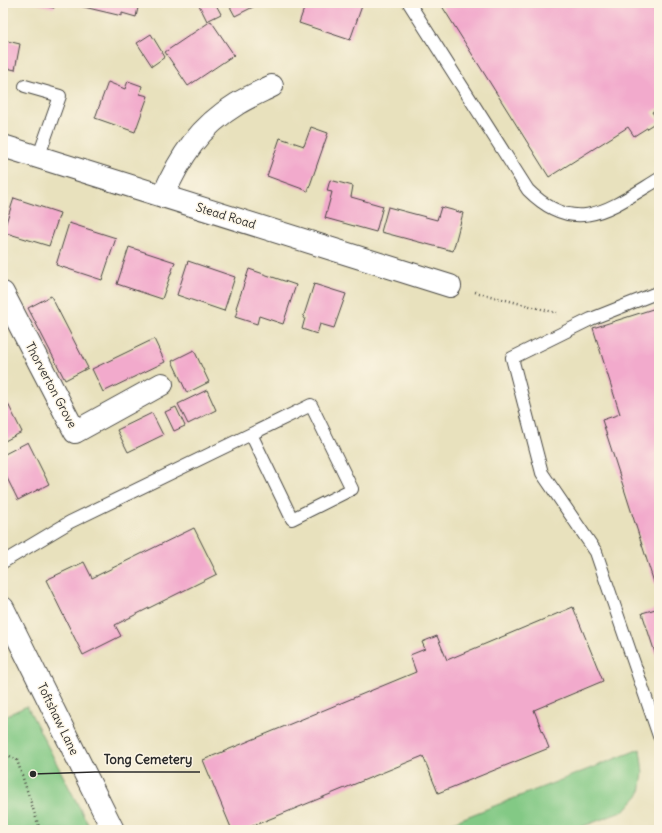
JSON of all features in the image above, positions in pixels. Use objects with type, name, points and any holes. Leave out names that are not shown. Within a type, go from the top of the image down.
[{"type":"street","points":[[163,196],[173,172],[186,150],[210,124],[236,104],[272,86]]},
{"type":"street","name":"Stead Road","points":[[3,146],[450,286]]},
{"type":"street","name":"Thorverton Grove","points":[[3,293],[75,432],[162,384]]},
{"type":"street","name":"Toftshaw Lane","points":[[3,608],[113,830]]},
{"type":"lane","points":[[409,3],[528,190],[539,201],[553,210],[569,214],[585,215],[601,212],[616,205],[659,179]]},
{"type":"lane","points":[[25,86],[60,96],[38,158]]},
{"type":"lane","points":[[659,292],[591,319],[512,358],[542,473],[596,552],[659,736]]},
{"type":"lane","points":[[3,562],[70,522],[311,404],[352,489],[292,519],[251,434]]},
{"type":"path","points":[[450,286],[558,313]]},
{"type":"path","points":[[3,754],[4,753],[17,760],[40,830]]},
{"type":"green space","points":[[27,706],[91,830],[3,830],[3,717]]},
{"type":"green space","points":[[640,749],[643,773],[640,793],[624,811],[573,830],[433,830]]},
{"type":"building","points":[[34,3],[55,3],[54,8]]},
{"type":"building","points":[[67,3],[139,3],[136,17],[122,13],[122,16]]},
{"type":"building","points":[[198,3],[215,3],[221,14],[207,21]]},
{"type":"building","points":[[228,3],[261,3],[235,16]]},
{"type":"building","points":[[306,3],[363,3],[350,40],[299,23]]},
{"type":"building","points":[[440,3],[659,3],[659,108],[652,112],[658,121],[634,136],[628,127],[549,177]]},
{"type":"building","points":[[211,21],[234,55],[188,86],[165,52]]},
{"type":"building","points":[[151,34],[165,57],[152,66],[137,43]]},
{"type":"building","points":[[3,40],[20,44],[15,70],[3,67]]},
{"type":"building","points":[[128,81],[142,86],[140,94],[148,96],[135,132],[95,118],[108,82],[125,89]]},
{"type":"building","points":[[311,127],[328,133],[308,191],[267,176],[280,138],[304,146]]},
{"type":"building","points":[[330,180],[353,186],[351,197],[383,206],[376,232],[325,218],[332,192],[327,191]]},
{"type":"building","points":[[14,198],[60,213],[49,246],[3,232]]},
{"type":"building","points":[[388,207],[437,220],[441,207],[463,213],[453,251],[381,232]]},
{"type":"building","points":[[69,223],[116,238],[102,280],[56,265]]},
{"type":"building","points":[[129,247],[175,262],[162,299],[117,284]]},
{"type":"building","points":[[188,261],[235,277],[224,311],[177,295]]},
{"type":"building","points":[[249,269],[296,285],[283,324],[259,316],[257,324],[235,317],[238,309],[236,308]]},
{"type":"building","points":[[314,284],[346,294],[334,328],[320,324],[317,334],[302,329],[305,318],[303,318]]},
{"type":"building","points":[[51,296],[88,368],[65,380],[28,308]]},
{"type":"building","points":[[659,307],[659,598],[602,420],[620,414],[593,328]]},
{"type":"building","points":[[154,339],[165,362],[103,392],[92,369]]},
{"type":"building","points":[[194,350],[209,382],[187,393],[172,361]]},
{"type":"building","points":[[207,390],[216,410],[188,424],[178,404]]},
{"type":"building","points":[[3,394],[22,432],[3,442]]},
{"type":"building","points":[[176,407],[185,426],[174,431],[165,412]]},
{"type":"building","points":[[152,413],[163,435],[128,452],[117,430]]},
{"type":"building","points":[[28,442],[49,484],[18,500],[3,470],[3,455]]},
{"type":"building","points":[[194,528],[217,574],[115,625],[121,636],[83,655],[46,580],[84,562],[92,578]]},
{"type":"building","points":[[573,607],[603,681],[534,710],[549,748],[438,793],[423,756],[243,830],[232,830],[203,760],[416,672],[410,655],[425,649],[422,642],[437,636],[447,660]]},
{"type":"building","points":[[659,608],[659,665],[642,613]]},
{"type":"place","name":"Tong Cemetery","points":[[33,774]]}]
